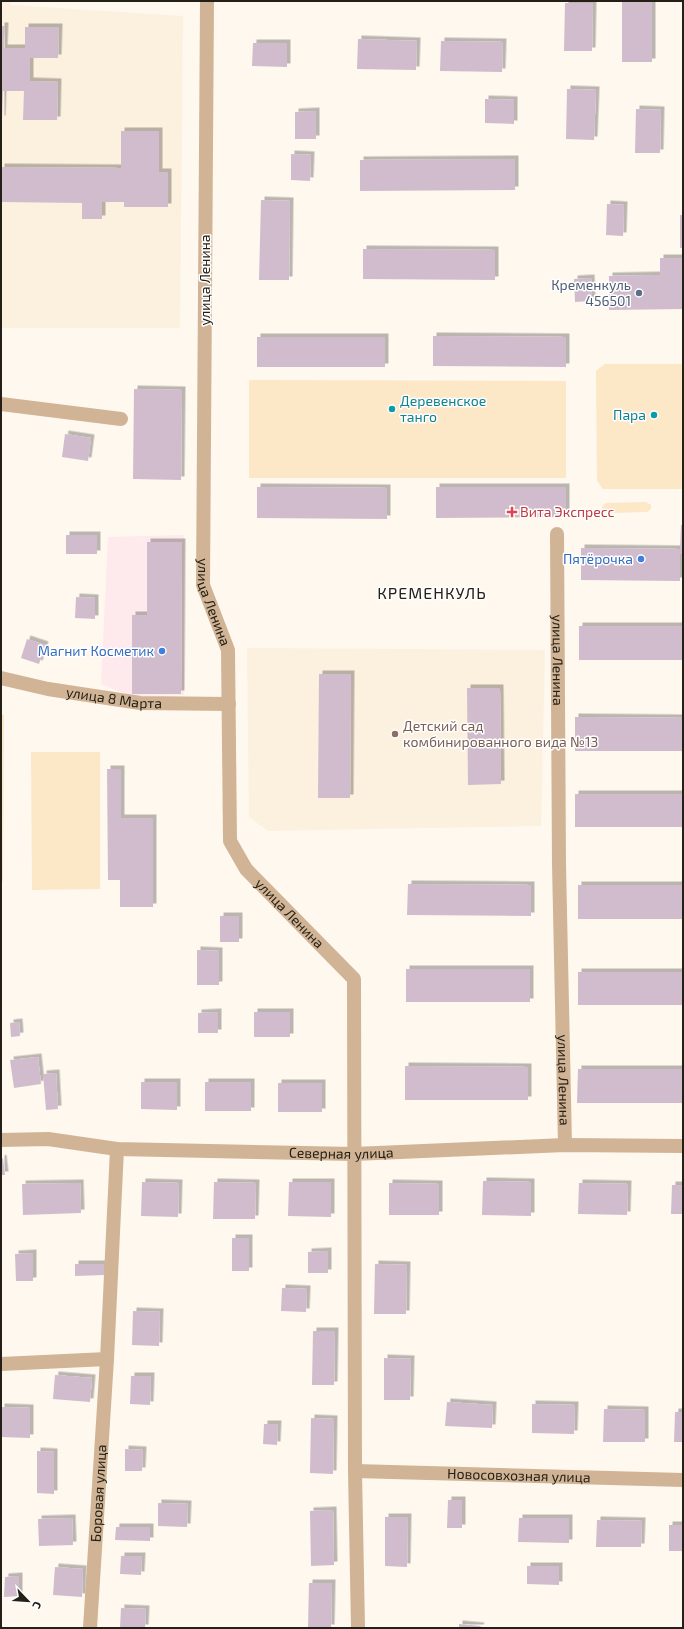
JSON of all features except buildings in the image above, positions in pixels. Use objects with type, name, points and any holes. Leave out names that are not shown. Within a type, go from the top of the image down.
[{"type":"street","name":"улица Ленина","points":[[207,1],[203,585],[228,650],[230,841],[246,869],[354,979],[354,1154]]},
{"type":"street","points":[[1,404],[121,419]]},
{"type":"street","name":"улица Ленина","points":[[557,534],[559,864],[565,1145]]},
{"type":"street","name":"улица 8 Марта","points":[[1,678],[48,689],[140,703],[229,704]]},
{"type":"street","name":"Северная улица","points":[[1,1140],[48,1139],[117,1149],[354,1154],[565,1145],[683,1146]]},
{"type":"street","name":"Боровая улица","points":[[90,1628],[117,1149]]},
{"type":"street","points":[[354,1154],[355,1471],[358,1628]]},
{"type":"street","points":[[1,1364],[106,1359]]},
{"type":"street","name":"Новосовхозная улица","points":[[355,1471],[683,1480]]},
{"type":"shaded area","points":[[1,1],[10,1],[11,5],[183,16],[180,328],[1,328]]},
{"type":"shaded area","points":[[605,364],[683,364],[683,489],[603,489],[597,481],[596,371]]},
{"type":"shaded area","points":[[249,380],[566,381],[566,478],[249,478]]},
{"type":"shaded area","points":[[646,502],[651,505],[651,509],[647,512],[607,513],[602,510],[602,507],[606,503]]},
{"type":"shaded area","points":[[184,535],[184,695],[130,696],[101,684],[108,537]]},
{"type":"shaded area","name":"Детский сад комбинированного вида №13","points":[[247,648],[545,650],[541,826],[268,831],[249,817]]},
{"type":"shaded area","points":[[1,715],[4,715],[3,881],[1,881]]},
{"type":"shaded area","points":[[31,752],[100,752],[100,889],[32,890]]},
{"type":"place","name":"Кременкуль 456501","points":[[639,293]]},
{"type":"place","name":"Деревенское танго","points":[[392,409]]},
{"type":"place","name":"Пара","points":[[654,415]]},
{"type":"place","name":"Вита Экспресс","points":[[512,512]]},
{"type":"place","name":"Пятёрочка","points":[[641,559]]},
{"type":"place","name":"Магнит Косметик","points":[[162,651]]},
{"type":"place","name":"Детский сад комбинированного вида №13","points":[[395,734]]},
{"type":"district","name":"КРЕМЕНКУЛЬ","points":[[432,593]]}]
